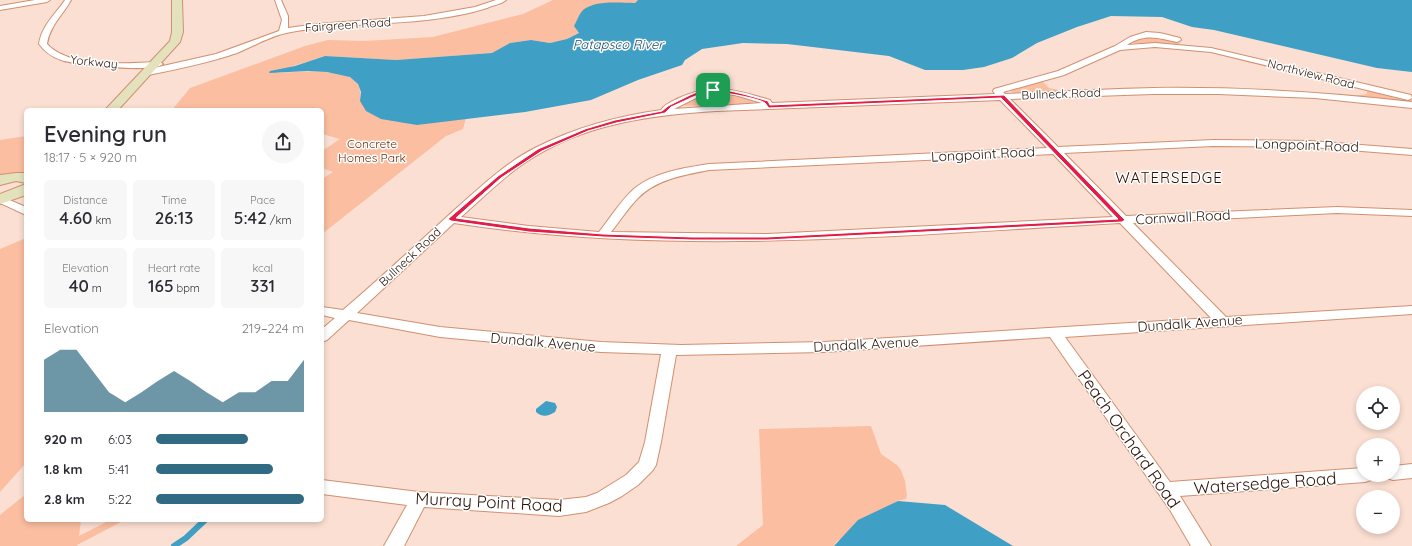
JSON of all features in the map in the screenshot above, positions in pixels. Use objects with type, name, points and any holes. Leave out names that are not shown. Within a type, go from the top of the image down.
[{"type":"main road","points":[[113,108],[175,42],[178,36],[176,9],[177,0]]},
{"type":"main road","points":[[0,199],[15,195],[24,190]]},
{"type":"street","points":[[0,8],[47,0]]},
{"type":"street","name":"Yorkway","points":[[68,0],[58,12],[43,38],[43,44],[49,53],[69,60],[88,64],[151,68]]},
{"type":"street","points":[[278,0],[286,20],[286,26],[282,32]]},
{"type":"street","name":"Fairgreen Road","points":[[151,68],[169,68],[240,49],[282,32],[329,24],[432,18],[466,12],[503,0]]},
{"type":"street","name":"Northview Road","points":[[1002,96],[997,91],[1061,74],[1118,48],[1155,45],[1211,50],[1412,97]]},
{"type":"street","points":[[663,112],[670,106],[692,96],[713,90],[729,91],[767,102],[769,106]]},
{"type":"street","name":"Bullneck Road","points":[[346,316],[451,219],[500,177],[540,150],[586,130],[663,112],[1002,96],[1206,91],[1300,94],[1412,104]]},
{"type":"street","points":[[1002,96],[1222,321]]},
{"type":"street","name":"Longpoint Road","points":[[603,235],[626,206],[646,186],[673,175],[709,167],[1212,143],[1311,144],[1412,152]]},
{"type":"street","points":[[0,199],[24,211]]},
{"type":"street","name":"Cornwall Road","points":[[451,219],[529,230],[603,235],[692,238],[767,238],[1337,210],[1412,213]]},
{"type":"street","name":"Dundalk Avenue","points":[[324,311],[440,332],[601,347],[669,350],[824,347],[1412,310]]},
{"type":"street","points":[[324,335],[346,316]]},
{"type":"street","name":"Peach Orchard Road","points":[[1054,332],[1165,490],[1201,546]]},
{"type":"street","name":"Murray Point Road","points":[[324,487],[419,499],[559,508],[586,504],[616,491],[632,480],[647,465],[654,442],[669,350]]},
{"type":"street","points":[[1400,473],[1412,472]]},
{"type":"street","name":"Watersedge Road","points":[[1165,490],[1356,476]]},
{"type":"street","points":[[394,546],[419,499]]},
{"type":"green space","name":"Concrete Homes Park","points":[[553,0],[638,0],[635,3],[618,3],[577,30],[579,33],[567,39],[550,43],[531,40],[510,43],[492,53],[396,60],[325,56],[284,69],[277,73],[323,72],[350,76],[358,85],[360,91],[360,101],[417,125],[466,118],[463,129],[446,136],[324,232],[324,178],[333,172],[324,169],[324,150],[340,139],[324,135],[324,108],[174,108],[190,88],[305,46],[328,40],[364,41],[433,37],[523,14]]},
{"type":"green space","points":[[1140,37],[1154,37],[1181,43],[1177,45],[1133,43]]},
{"type":"green space","points":[[1041,80],[1049,88],[1068,92],[1020,94],[1009,90]]},
{"type":"green space","points":[[1346,83],[1406,98],[1412,100],[1412,102],[1352,96],[1367,94],[1367,91]]},
{"type":"green space","points":[[717,93],[753,100],[753,103],[685,106],[685,103],[698,96]]},
{"type":"green space","points":[[24,136],[24,172],[0,177],[0,140]]},
{"type":"green space","points":[[24,239],[24,465],[0,492],[0,249]]},
{"type":"green space","points":[[871,426],[881,454],[897,465],[901,470],[905,481],[906,499],[897,501],[836,542],[834,546],[736,546],[763,525],[759,429]]},
{"type":"green space","points":[[24,496],[24,522],[81,522],[79,536],[106,522],[121,522],[77,545],[78,546],[0,546],[0,515]]},
{"type":"water","name":"Patapsco River","points":[[638,0],[1412,0],[1412,72],[1377,68],[1214,30],[1192,27],[1162,17],[1111,16],[1077,27],[1037,43],[1012,58],[984,67],[963,70],[925,70],[889,56],[787,44],[743,43],[702,49],[685,60],[682,65],[638,80],[591,100],[525,112],[417,125],[381,119],[366,111],[360,101],[361,92],[358,84],[350,77],[327,72],[308,71],[269,73],[270,71],[295,66],[325,56],[396,60],[492,53],[510,43],[531,40],[550,43],[567,39],[579,33],[574,26],[583,10],[588,7],[601,3],[635,3]]},
{"type":"water","points":[[546,401],[555,403],[557,407],[555,412],[546,416],[536,412],[536,409]]},
{"type":"water","points":[[898,501],[945,505],[1013,546],[834,546],[858,520]]},
{"type":"waterway","points":[[174,546],[186,538],[203,522]]},
{"type":"district","name":"WATERSEDGE","points":[[1169,178]]},
{"type":"route","points":[[713,90],[729,91],[767,102],[769,106],[1002,96],[1122,220],[767,238],[692,238],[603,235],[529,230],[451,219],[500,177],[524,159],[540,150],[586,130],[642,115],[663,112],[670,106],[692,96],[713,90]]}]
